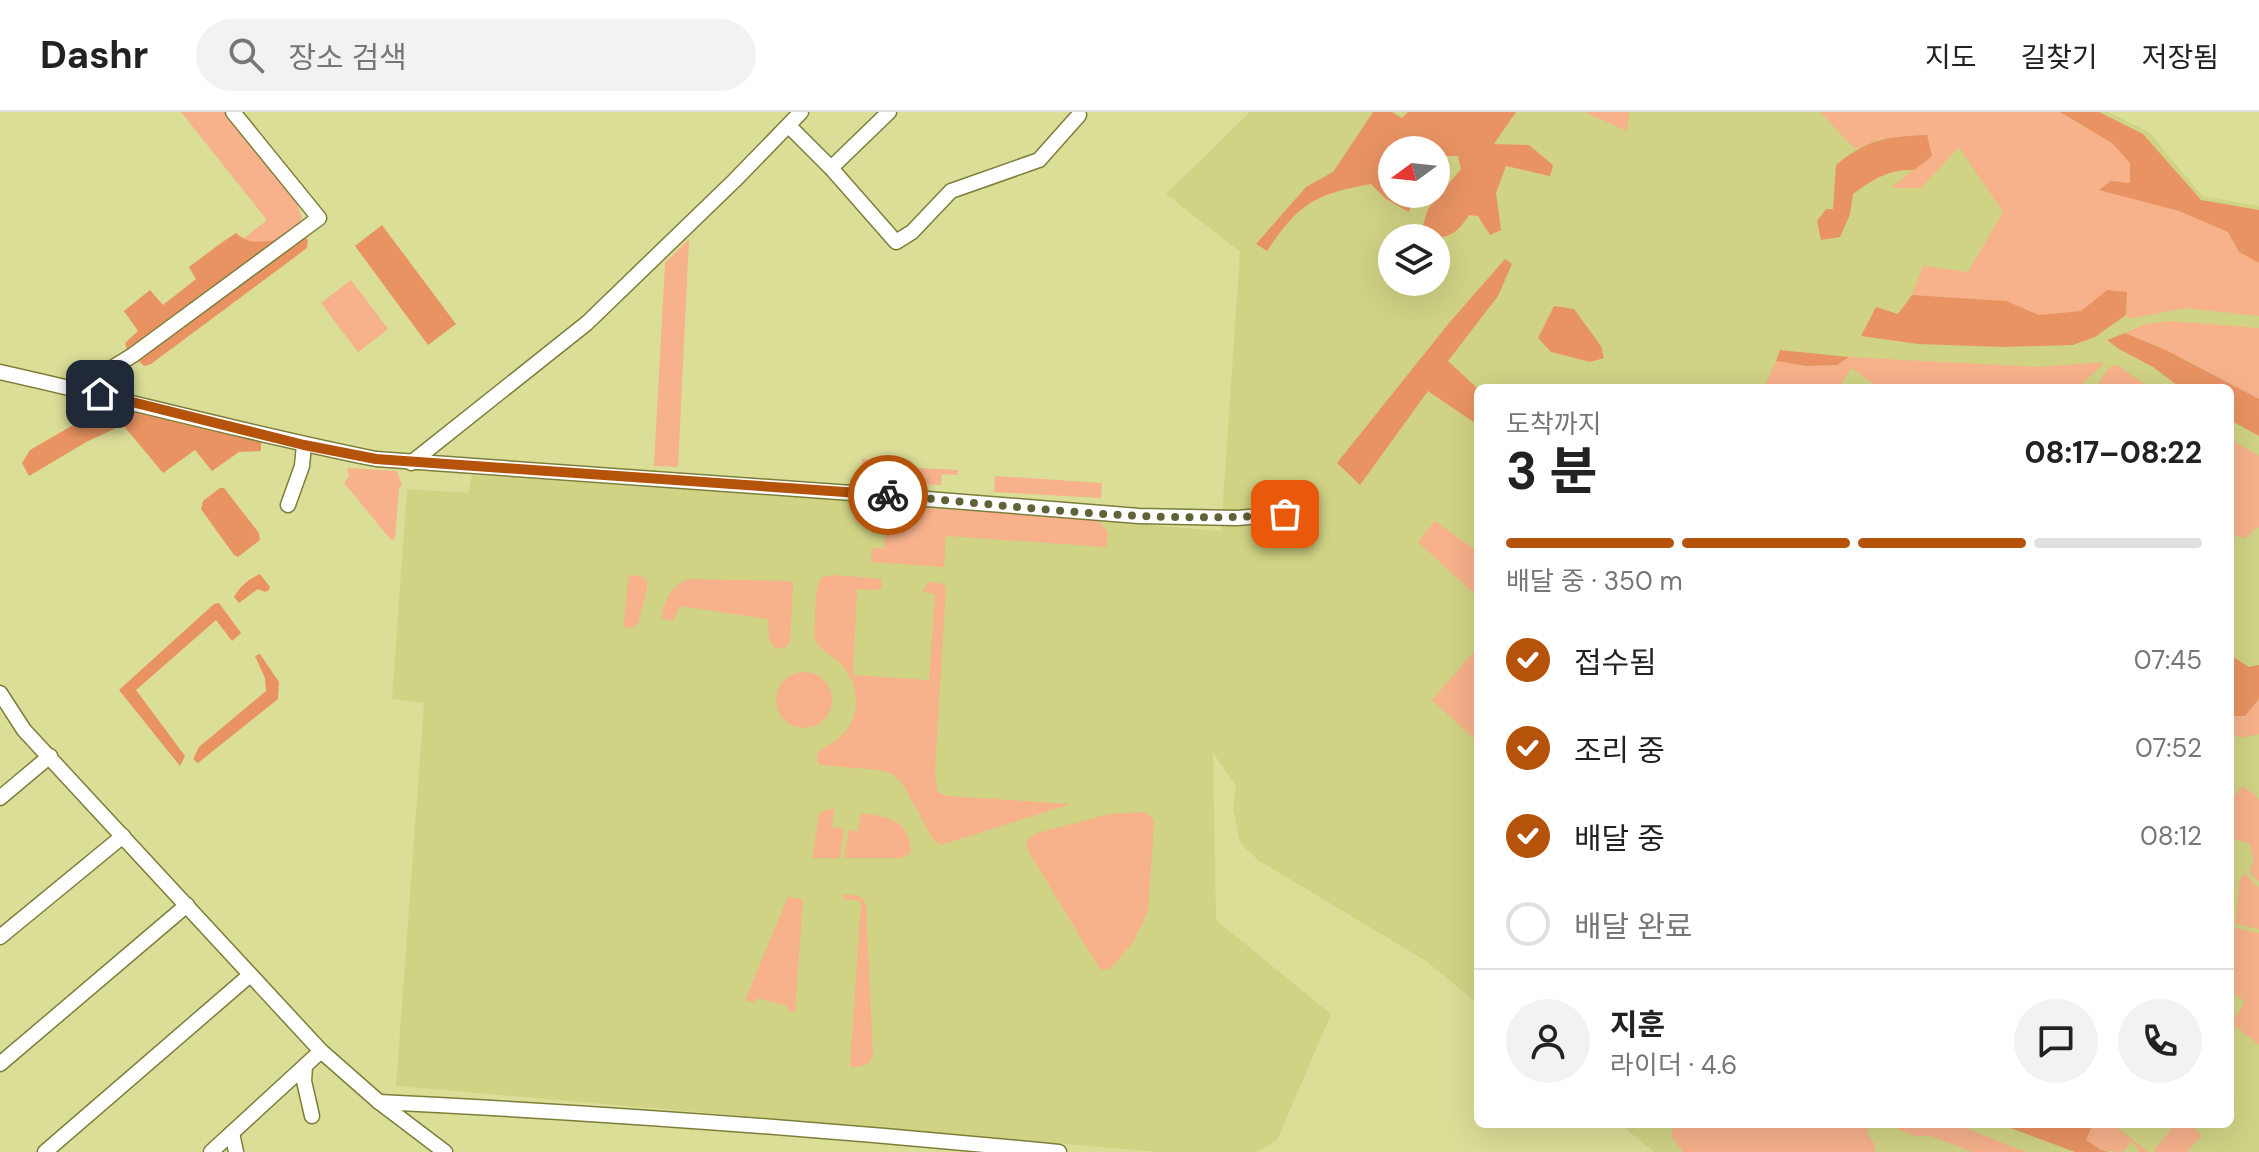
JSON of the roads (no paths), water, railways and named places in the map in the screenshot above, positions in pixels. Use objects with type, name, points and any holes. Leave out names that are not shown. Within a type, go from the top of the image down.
[{"type":"street","points":[[78,389],[133,355],[319,218],[233,112]]},
{"type":"street","points":[[411,463],[587,323],[801,112]]},
{"type":"street","points":[[831,168],[889,112]]},
{"type":"street","points":[[789,126],[896,242],[912,232],[951,191],[1039,160],[1079,115]]},
{"type":"street","points":[[0,372],[304,445],[411,463],[699,481],[1139,516],[1237,518],[1285,514]]},
{"type":"street","points":[[288,505],[302,466],[304,445]]},
{"type":"street","points":[[0,693],[24,730],[321,1051],[379,1102],[445,1152]]},
{"type":"street","points":[[0,798],[50,756]]},
{"type":"street","points":[[0,937],[123,836]]},
{"type":"street","points":[[0,1064],[187,905]]},
{"type":"street","points":[[45,1152],[250,975]]},
{"type":"street","points":[[211,1152],[321,1051]]},
{"type":"street","points":[[305,1066],[304,1081],[312,1116]]},
{"type":"street","points":[[379,1102],[587,1112],[835,1130],[1059,1152]]},
{"type":"street","points":[[232,1133],[236,1152]]}]
